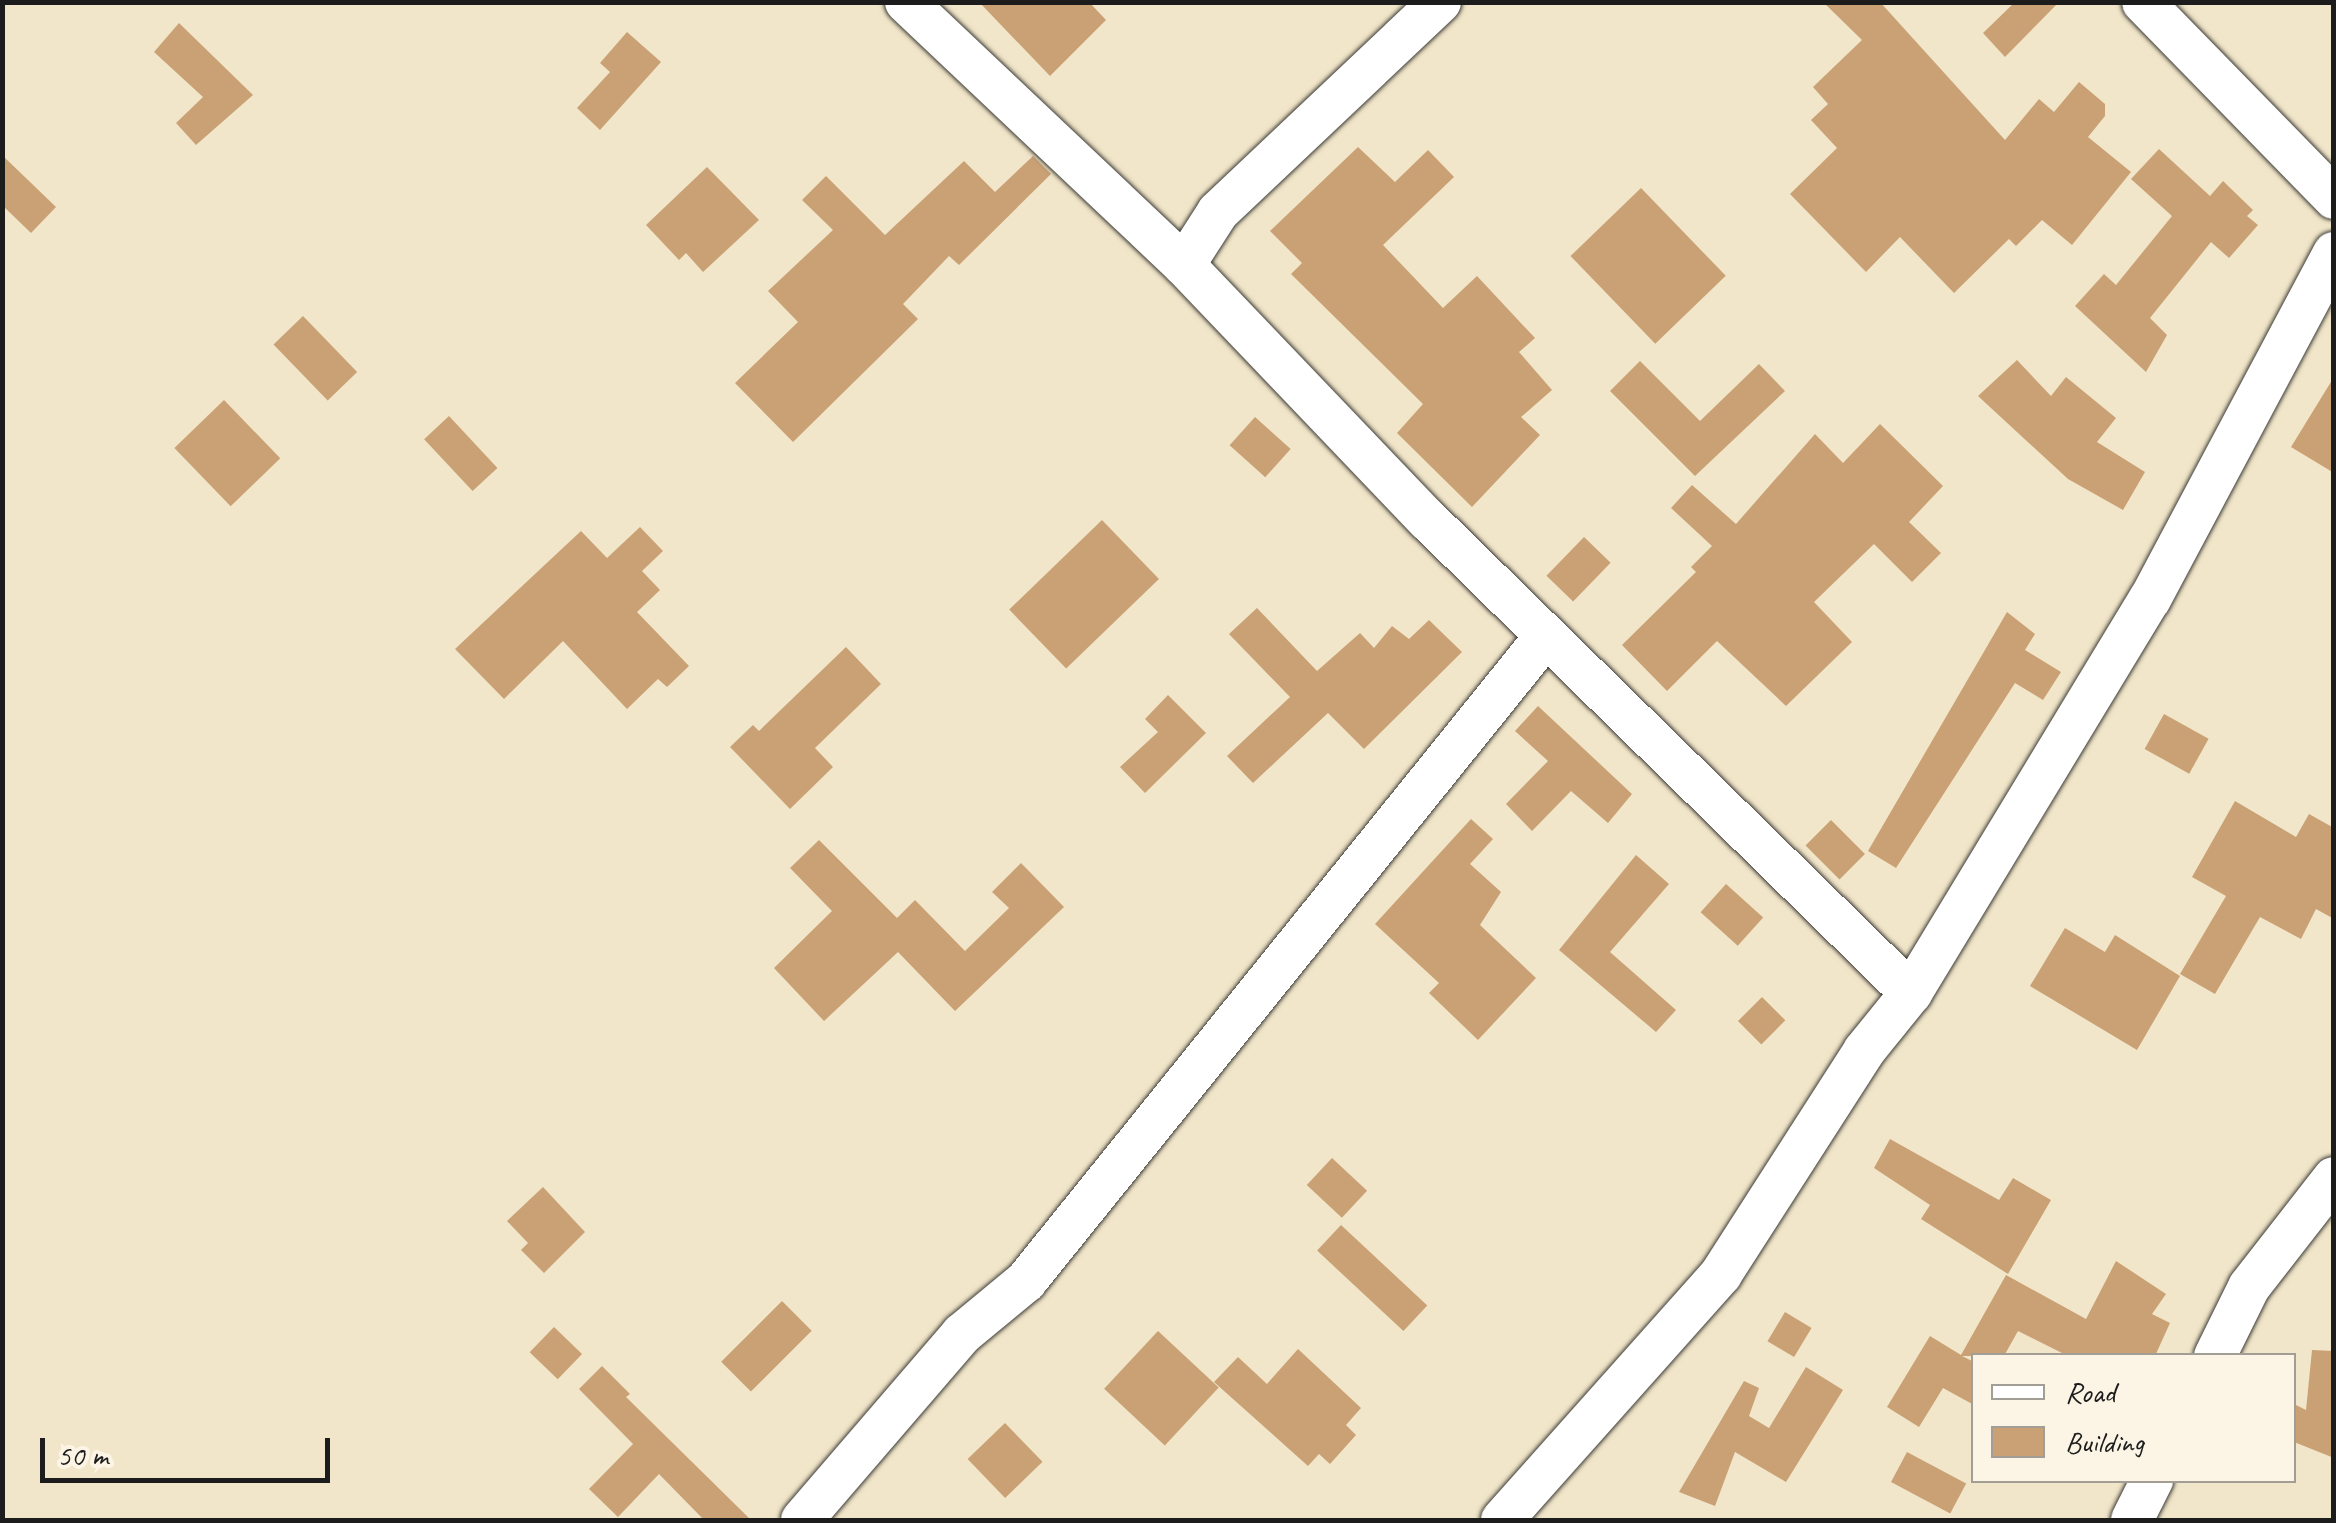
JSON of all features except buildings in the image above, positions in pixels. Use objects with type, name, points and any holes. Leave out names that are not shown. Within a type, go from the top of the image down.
[{"type":"street","points":[[906,2],[1184,265],[1545,636],[1910,993]]},
{"type":"street","points":[[1184,265],[1218,212],[1440,2]]},
{"type":"street","points":[[2143,2],[2334,198]]},
{"type":"street","points":[[1502,1520],[1721,1274],[1864,1051],[1910,993],[2150,599],[2334,252]]},
{"type":"street","points":[[802,1520],[962,1334],[1026,1282],[1545,636]]},
{"type":"street","points":[[2216,1353],[2249,1288],[2334,1178]]},
{"type":"street","points":[[2132,1520],[2150,1483]]}]
